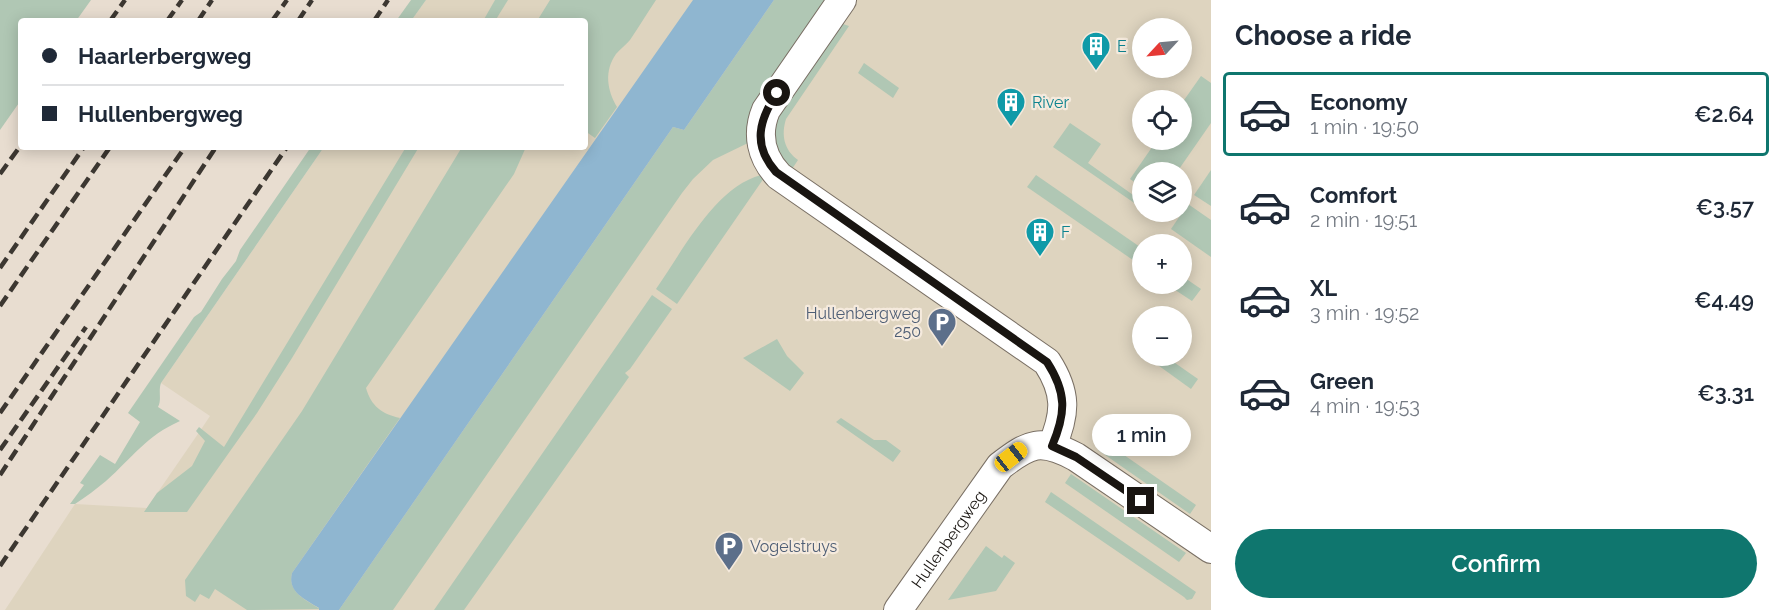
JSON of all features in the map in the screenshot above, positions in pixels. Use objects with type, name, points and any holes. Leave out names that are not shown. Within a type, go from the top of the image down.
[{"type":"street","points":[[842,0],[766,110],[760,130],[765,156],[780,176],[1047,362],[1058,378],[1063,409],[1060,428],[1052,446]]},
{"type":"street","name":"Hullenbergweg","points":[[898,610],[1000,466],[1022,448],[1052,446],[1076,457],[1211,549]]},
{"type":"shaded area","points":[[426,0],[1211,0],[1211,610],[5,610],[75,504],[147,508],[210,416],[161,383],[322,150],[588,150],[588,18],[413,18]]},
{"type":"green space","points":[[0,0],[91,0],[78,18],[18,18],[18,104],[0,130]]},
{"type":"green space","points":[[411,0],[426,0],[413,18],[398,18]]},
{"type":"green space","points":[[495,0],[508,0],[497,18],[485,18]]},
{"type":"green space","points":[[550,0],[656,0],[630,40],[612,60],[608,80],[617,107],[595,138],[588,133],[588,18],[539,18]]},
{"type":"green space","points":[[774,0],[825,0],[748,143],[713,160],[682,193],[393,610],[339,610],[673,127],[684,130]]},
{"type":"green space","points":[[843,24],[849,26],[786,119],[785,142],[790,152],[798,160],[792,169],[781,157],[776,144],[775,130],[779,114]]},
{"type":"green space","points":[[864,63],[899,88],[893,98],[858,73]]},
{"type":"green space","points":[[1201,76],[1211,83],[1211,123],[1184,162],[1142,162],[1150,150],[1192,150],[1191,90]]},
{"type":"green space","points":[[1070,123],[1101,144],[1088,163],[1132,194],[1132,201],[1053,147]]},
{"type":"green space","points":[[309,150],[322,150],[161,383],[158,407],[180,421],[149,440],[91,493],[75,504],[70,504],[84,485],[80,483],[100,455],[115,464],[140,422],[128,413],[194,317],[201,312],[236,261],[240,250]]},
{"type":"green space","points":[[404,150],[417,150],[292,358],[257,413],[187,512],[144,512],[157,493],[192,466],[205,441],[196,431],[199,427],[224,447]]},
{"type":"green space","points":[[460,150],[525,150],[514,174],[366,388],[371,400],[378,408],[400,418],[292,573],[291,580],[295,590],[320,609],[247,610],[215,589],[209,599],[200,594],[195,602],[186,596],[185,580],[302,411]]},
{"type":"green space","points":[[1211,170],[1211,206],[1194,195]]},
{"type":"green space","points":[[761,175],[764,178],[677,304],[656,289],[714,207],[744,182]]},
{"type":"green space","points":[[1036,175],[1132,241],[1132,259],[1027,187]]},
{"type":"green space","points":[[1192,207],[1211,220],[1211,257],[1192,244],[1192,234],[1178,234],[1171,229],[1176,222],[1192,222]]},
{"type":"green space","points":[[1192,283],[1201,289],[1192,301],[1181,294],[1192,294]]},
{"type":"green space","points":[[652,295],[672,309],[625,373],[629,377],[464,610],[434,610]]},
{"type":"green space","points":[[777,339],[787,356],[804,373],[790,391],[743,358]]},
{"type":"green space","points":[[1159,366],[1179,366],[1198,379],[1191,389]]},
{"type":"green space","points":[[841,418],[874,440],[886,440],[901,451],[893,462],[836,422]]},
{"type":"green space","points":[[1101,439],[1196,505],[1190,514],[1098,450]]},
{"type":"green space","points":[[1071,474],[1186,553],[1179,562],[1065,483]]},
{"type":"green space","points":[[1051,492],[1196,592],[1192,599],[1187,600],[1045,502]]},
{"type":"green space","points":[[986,546],[1002,558],[1004,555],[1015,563],[996,591],[948,600]]},
{"type":"water","points":[[693,0],[774,0],[684,130],[673,127],[339,610],[319,610],[295,590],[291,580],[292,573]]},
{"type":"railway","points":[[112,18],[125,0]]},
{"type":"railway","points":[[169,18],[182,0]]},
{"type":"railway","points":[[200,18],[212,0]]},
{"type":"railway","points":[[274,18],[287,0]]},
{"type":"railway","points":[[300,18],[312,0]]},
{"type":"railway","points":[[376,18],[388,0]]},
{"type":"railway","points":[[0,174],[18,149]]},
{"type":"railway","points":[[0,268],[82,150]]},
{"type":"railway","points":[[0,306],[108,150]]},
{"type":"railway","points":[[0,413],[183,150]]},
{"type":"railway","points":[[0,475],[214,150]]},
{"type":"railway","points":[[0,566],[285,150]]},
{"type":"railway","points":[[0,450],[86,327]]},
{"type":"place","name":"E","points":[[1096,72]]},
{"type":"place","name":"River","points":[[1011,128]]},
{"type":"place","name":"F","points":[[1040,258]]},
{"type":"place","name":"Hullenbergweg 250","points":[[942,348]]},
{"type":"place","name":"Vogelstruys","points":[[729,572]]},
{"type":"route","points":[[777,93],[766,110],[760,130],[765,156],[776,172],[1047,362],[1058,378],[1063,409],[1060,428],[1052,446],[1076,457],[1141,501]]}]
